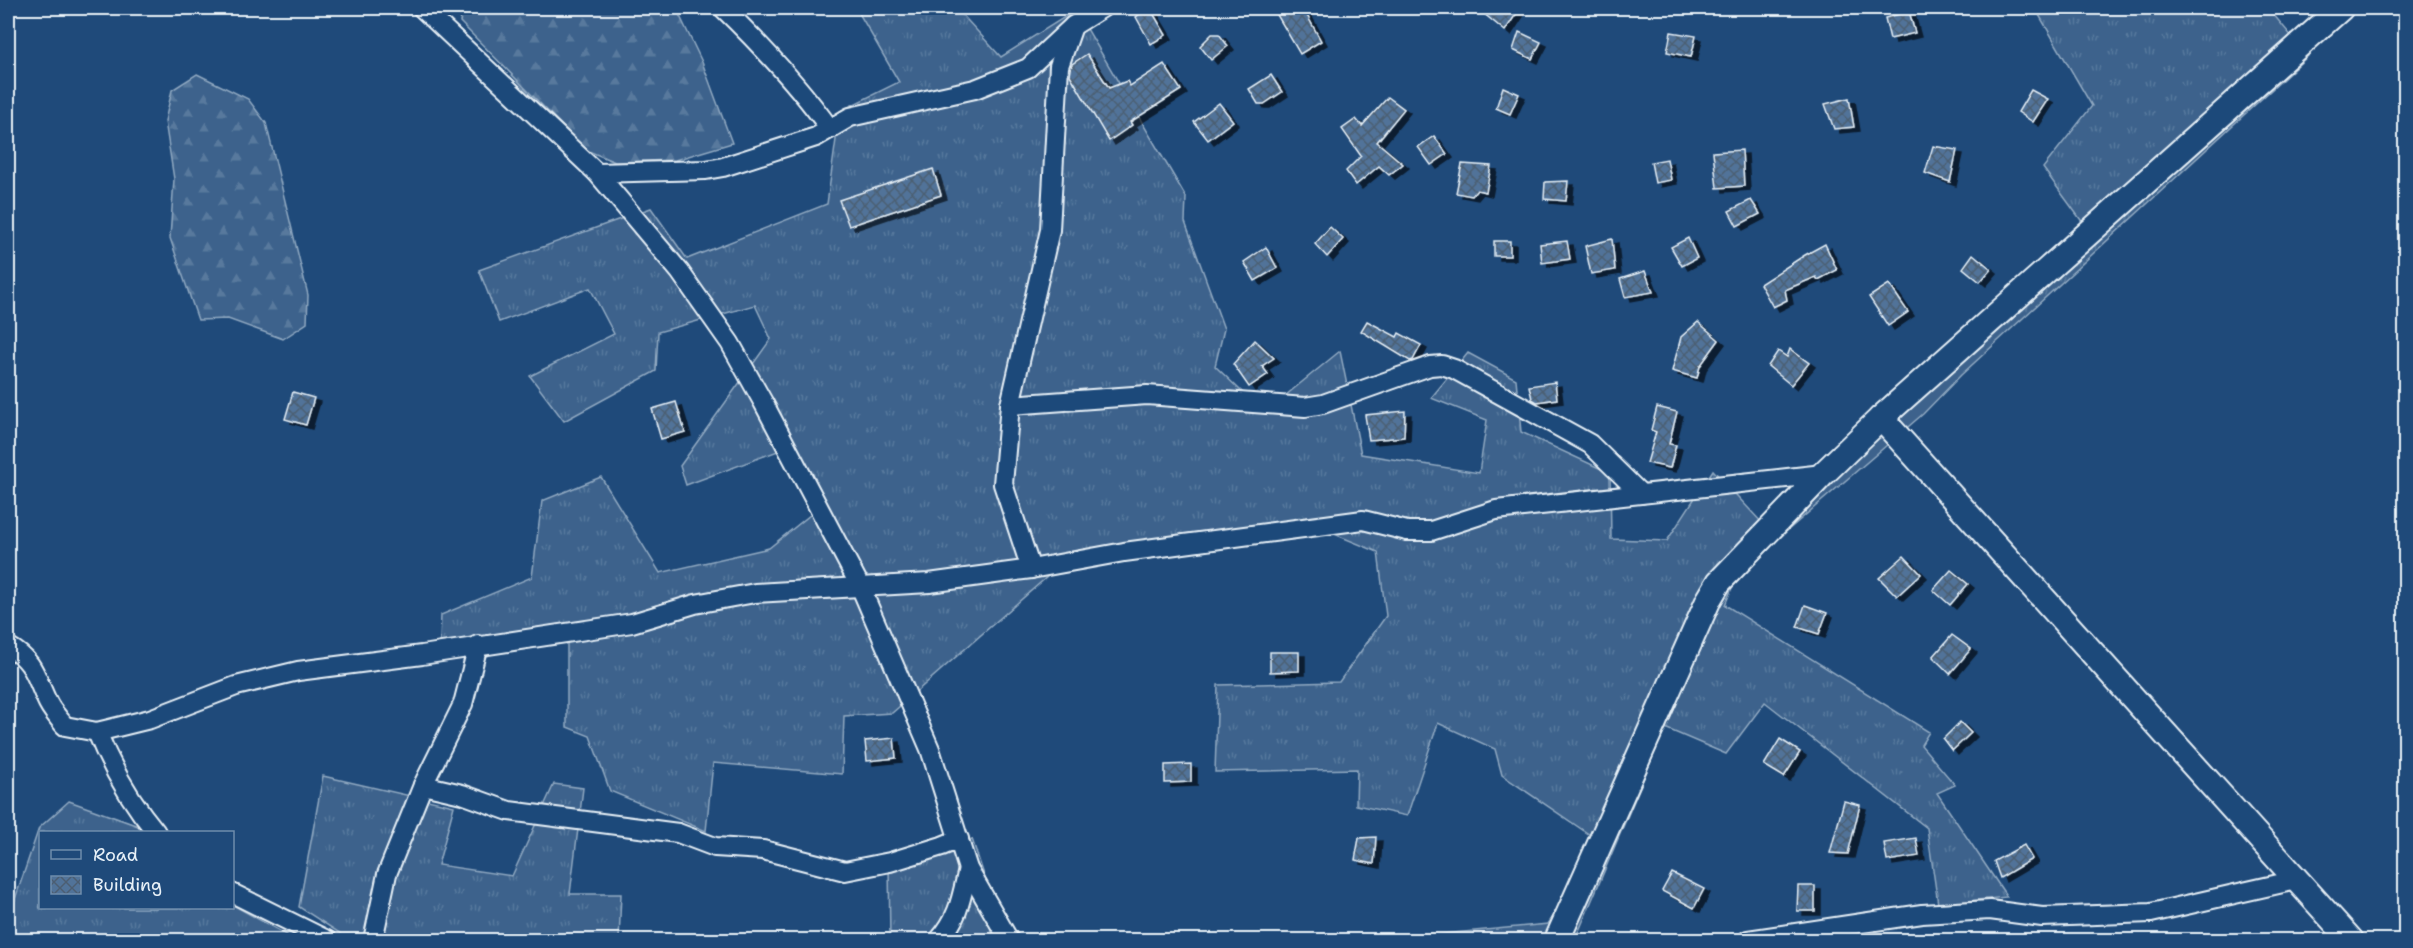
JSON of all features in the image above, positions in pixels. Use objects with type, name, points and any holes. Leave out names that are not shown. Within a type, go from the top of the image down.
[{"type":"street","points":[[422,8],[597,173],[680,272],[730,343],[764,402],[860,586],[930,749],[968,869],[1010,940]]},
{"type":"street","points":[[723,8],[770,54],[810,100],[830,129]]},
{"type":"street","points":[[597,173],[706,170],[723,167],[816,137],[850,117],[975,88],[1028,68],[1072,26],[1102,8]]},
{"type":"street","points":[[1557,940],[1708,599],[1719,582],[1823,474],[1881,418],[2341,8]]},
{"type":"street","points":[[1031,569],[1003,483],[1010,405],[1050,230],[1059,66],[1072,26]]},
{"type":"street","points":[[1010,405],[1147,395],[1305,407],[1323,404],[1430,366],[1442,365],[1454,369],[1590,444],[1641,494]]},
{"type":"street","points":[[1881,418],[2351,940]]},
{"type":"street","points":[[8,646],[20,653],[36,672],[49,704],[65,726],[97,732],[150,719],[236,686],[298,671],[422,655],[632,623],[695,604],[755,593],[929,583],[1031,569],[1124,552],[1363,520],[1407,531],[1431,531],[1496,510],[1823,474]]},
{"type":"street","points":[[373,940],[387,874],[423,785],[463,704],[478,645]]},
{"type":"street","points":[[97,732],[109,760],[132,801],[155,831]]},
{"type":"street","points":[[423,785],[462,794],[509,811],[678,833],[715,847],[763,850],[845,871],[890,862],[959,839]]},
{"type":"street","points":[[939,940],[952,925],[958,912],[968,869]]},
{"type":"street","points":[[1748,940],[1922,914],[1990,910],[2042,917],[2151,913],[2296,880]]},
{"type":"street","points":[[234,894],[327,940]]},
{"type":"green space","points":[[463,8],[676,8],[702,62],[732,143],[675,160],[615,162],[586,150],[460,22]]},
{"type":"green space","points":[[856,8],[956,8],[1001,57],[1076,10],[1186,197],[1185,222],[1224,329],[1215,366],[1264,413],[1340,351],[1361,454],[1479,473],[1487,420],[1431,398],[1468,353],[1516,379],[1521,432],[1610,473],[1611,539],[1667,541],[1713,470],[1763,524],[2086,227],[2043,168],[2092,106],[2035,8],[2268,8],[2308,56],[1961,375],[1923,414],[1738,573],[1725,605],[1929,732],[1921,745],[1955,785],[1937,793],[2007,897],[1938,904],[1927,828],[1765,702],[1726,754],[1665,728],[1575,940],[1379,940],[1548,924],[1578,881],[1593,837],[1502,775],[1495,749],[1438,723],[1407,816],[1356,805],[1357,769],[1215,772],[1218,685],[1339,682],[1386,616],[1378,552],[1298,519],[1055,570],[892,713],[844,716],[842,774],[713,763],[706,831],[610,791],[590,736],[567,727],[567,623],[440,643],[441,615],[532,577],[542,501],[601,477],[660,573],[769,548],[826,502],[794,445],[686,485],[680,466],[771,339],[755,305],[658,332],[656,371],[564,421],[530,376],[614,334],[590,288],[499,322],[479,270],[651,208],[687,259],[827,204],[840,111],[899,82]]},
{"type":"green space","points":[[197,74],[248,99],[266,123],[308,295],[307,323],[283,339],[228,319],[198,320],[170,238],[174,179],[165,121],[172,90]]},
{"type":"green space","points":[[323,776],[454,806],[438,865],[512,876],[554,784],[583,788],[570,894],[621,894],[619,940],[516,940],[341,934],[299,907]]},
{"type":"green space","points":[[69,801],[141,827],[144,831],[39,831],[39,909],[234,909],[234,906],[296,940],[8,940],[8,914],[10,914],[39,828]]},
{"type":"green space","points":[[972,839],[995,908],[1023,940],[890,940],[889,864]]},
{"type":"building","points":[[1150,8],[1166,35],[1151,44],[1136,17]]},
{"type":"building","points":[[1273,8],[1303,8],[1321,41],[1300,54]]},
{"type":"building","points":[[1477,8],[1520,8],[1505,31]]},
{"type":"building","points":[[1909,11],[1915,33],[1890,39],[1885,18]]},
{"type":"building","points":[[1519,32],[1541,42],[1532,59],[1513,50]]},
{"type":"building","points":[[1671,32],[1696,36],[1691,57],[1667,52]]},
{"type":"building","points":[[1212,34],[1219,34],[1228,46],[1211,60],[1200,46]]},
{"type":"building","points":[[1087,54],[1109,88],[1127,81],[1130,86],[1164,64],[1181,90],[1130,122],[1132,125],[1109,141],[1070,75],[1072,64]]},
{"type":"building","points":[[1271,75],[1282,92],[1264,104],[1258,104],[1249,89]]},
{"type":"building","points":[[1503,87],[1519,94],[1510,114],[1496,108]]},
{"type":"building","points":[[2031,90],[2048,99],[2033,122],[2018,112]]},
{"type":"building","points":[[1388,97],[1404,109],[1377,142],[1403,164],[1389,175],[1379,166],[1356,185],[1346,171],[1361,156],[1342,129],[1356,119],[1362,126]]},
{"type":"building","points":[[1849,98],[1854,127],[1834,129],[1825,104]]},
{"type":"building","points":[[1219,103],[1233,121],[1208,140],[1194,122]]},
{"type":"building","points":[[1434,136],[1447,154],[1431,165],[1418,147]]},
{"type":"building","points":[[1933,146],[1957,150],[1950,182],[1925,173]]},
{"type":"building","points":[[1742,150],[1744,186],[1717,188],[1713,152]]},
{"type":"building","points":[[1667,159],[1671,180],[1655,183],[1651,162]]},
{"type":"building","points":[[1462,164],[1491,166],[1486,192],[1477,190],[1472,196],[1456,193]]},
{"type":"building","points":[[933,169],[941,195],[849,226],[839,200]]},
{"type":"building","points":[[1568,181],[1566,201],[1544,199],[1545,182]]},
{"type":"building","points":[[1751,200],[1760,214],[1737,226],[1729,211]]},
{"type":"building","points":[[1330,227],[1343,239],[1327,257],[1315,244]]},
{"type":"building","points":[[1688,238],[1697,258],[1682,266],[1671,247]]},
{"type":"building","points":[[1612,239],[1615,270],[1591,274],[1585,246]]},
{"type":"building","points":[[1494,241],[1510,241],[1510,256],[1494,256]]},
{"type":"building","points":[[1567,241],[1570,259],[1542,263],[1540,244]]},
{"type":"building","points":[[1825,244],[1837,270],[1818,280],[1816,277],[1785,290],[1787,300],[1773,307],[1760,284]]},
{"type":"building","points":[[1266,247],[1277,268],[1255,281],[1244,262]]},
{"type":"building","points":[[1973,254],[1991,269],[1980,282],[1963,268]]},
{"type":"building","points":[[1645,271],[1653,292],[1625,297],[1620,279]]},
{"type":"building","points":[[1889,284],[1908,312],[1888,326],[1869,297]]},
{"type":"building","points":[[1367,321],[1397,337],[1399,333],[1421,345],[1413,360],[1410,361],[1361,331]]},
{"type":"building","points":[[1698,322],[1719,340],[1700,366],[1697,378],[1672,371],[1681,337]]},
{"type":"building","points":[[1255,340],[1274,358],[1262,366],[1268,374],[1249,387],[1233,364]]},
{"type":"building","points":[[1790,349],[1809,363],[1791,385],[1768,366],[1778,351],[1787,357]]},
{"type":"building","points":[[1555,382],[1557,399],[1537,402],[1532,399],[1529,386]]},
{"type":"building","points":[[293,392],[314,398],[306,425],[285,419]]},
{"type":"building","points":[[676,402],[685,432],[661,439],[652,409]]},
{"type":"building","points":[[1657,407],[1677,412],[1669,444],[1676,445],[1670,468],[1647,463],[1656,432],[1651,430]]},
{"type":"building","points":[[1405,411],[1404,437],[1369,440],[1365,415]]},
{"type":"building","points":[[1904,556],[1921,574],[1897,596],[1879,578]]},
{"type":"building","points":[[1951,570],[1968,584],[1950,605],[1933,590]]},
{"type":"building","points":[[1805,605],[1827,613],[1819,634],[1797,627]]},
{"type":"building","points":[[1952,635],[1971,649],[1950,674],[1933,657]]},
{"type":"building","points":[[1270,652],[1299,652],[1299,671],[1270,672]]},
{"type":"building","points":[[1960,722],[1971,733],[1952,751],[1943,739]]},
{"type":"building","points":[[894,738],[896,758],[867,761],[865,741]]},
{"type":"building","points":[[1780,739],[1800,752],[1784,777],[1764,765]]},
{"type":"building","points":[[1191,764],[1191,782],[1165,783],[1165,765]]},
{"type":"building","points":[[1844,801],[1860,805],[1848,854],[1830,853]]},
{"type":"building","points":[[1376,837],[1374,864],[1355,860],[1359,838]]},
{"type":"building","points":[[1916,838],[1919,856],[1887,861],[1884,843]]},
{"type":"building","points":[[2024,845],[2032,859],[2000,878],[1994,861]]},
{"type":"building","points":[[1672,873],[1704,889],[1694,908],[1662,891]]},
{"type":"building","points":[[1798,886],[1815,886],[1815,911],[1797,911]]}]
